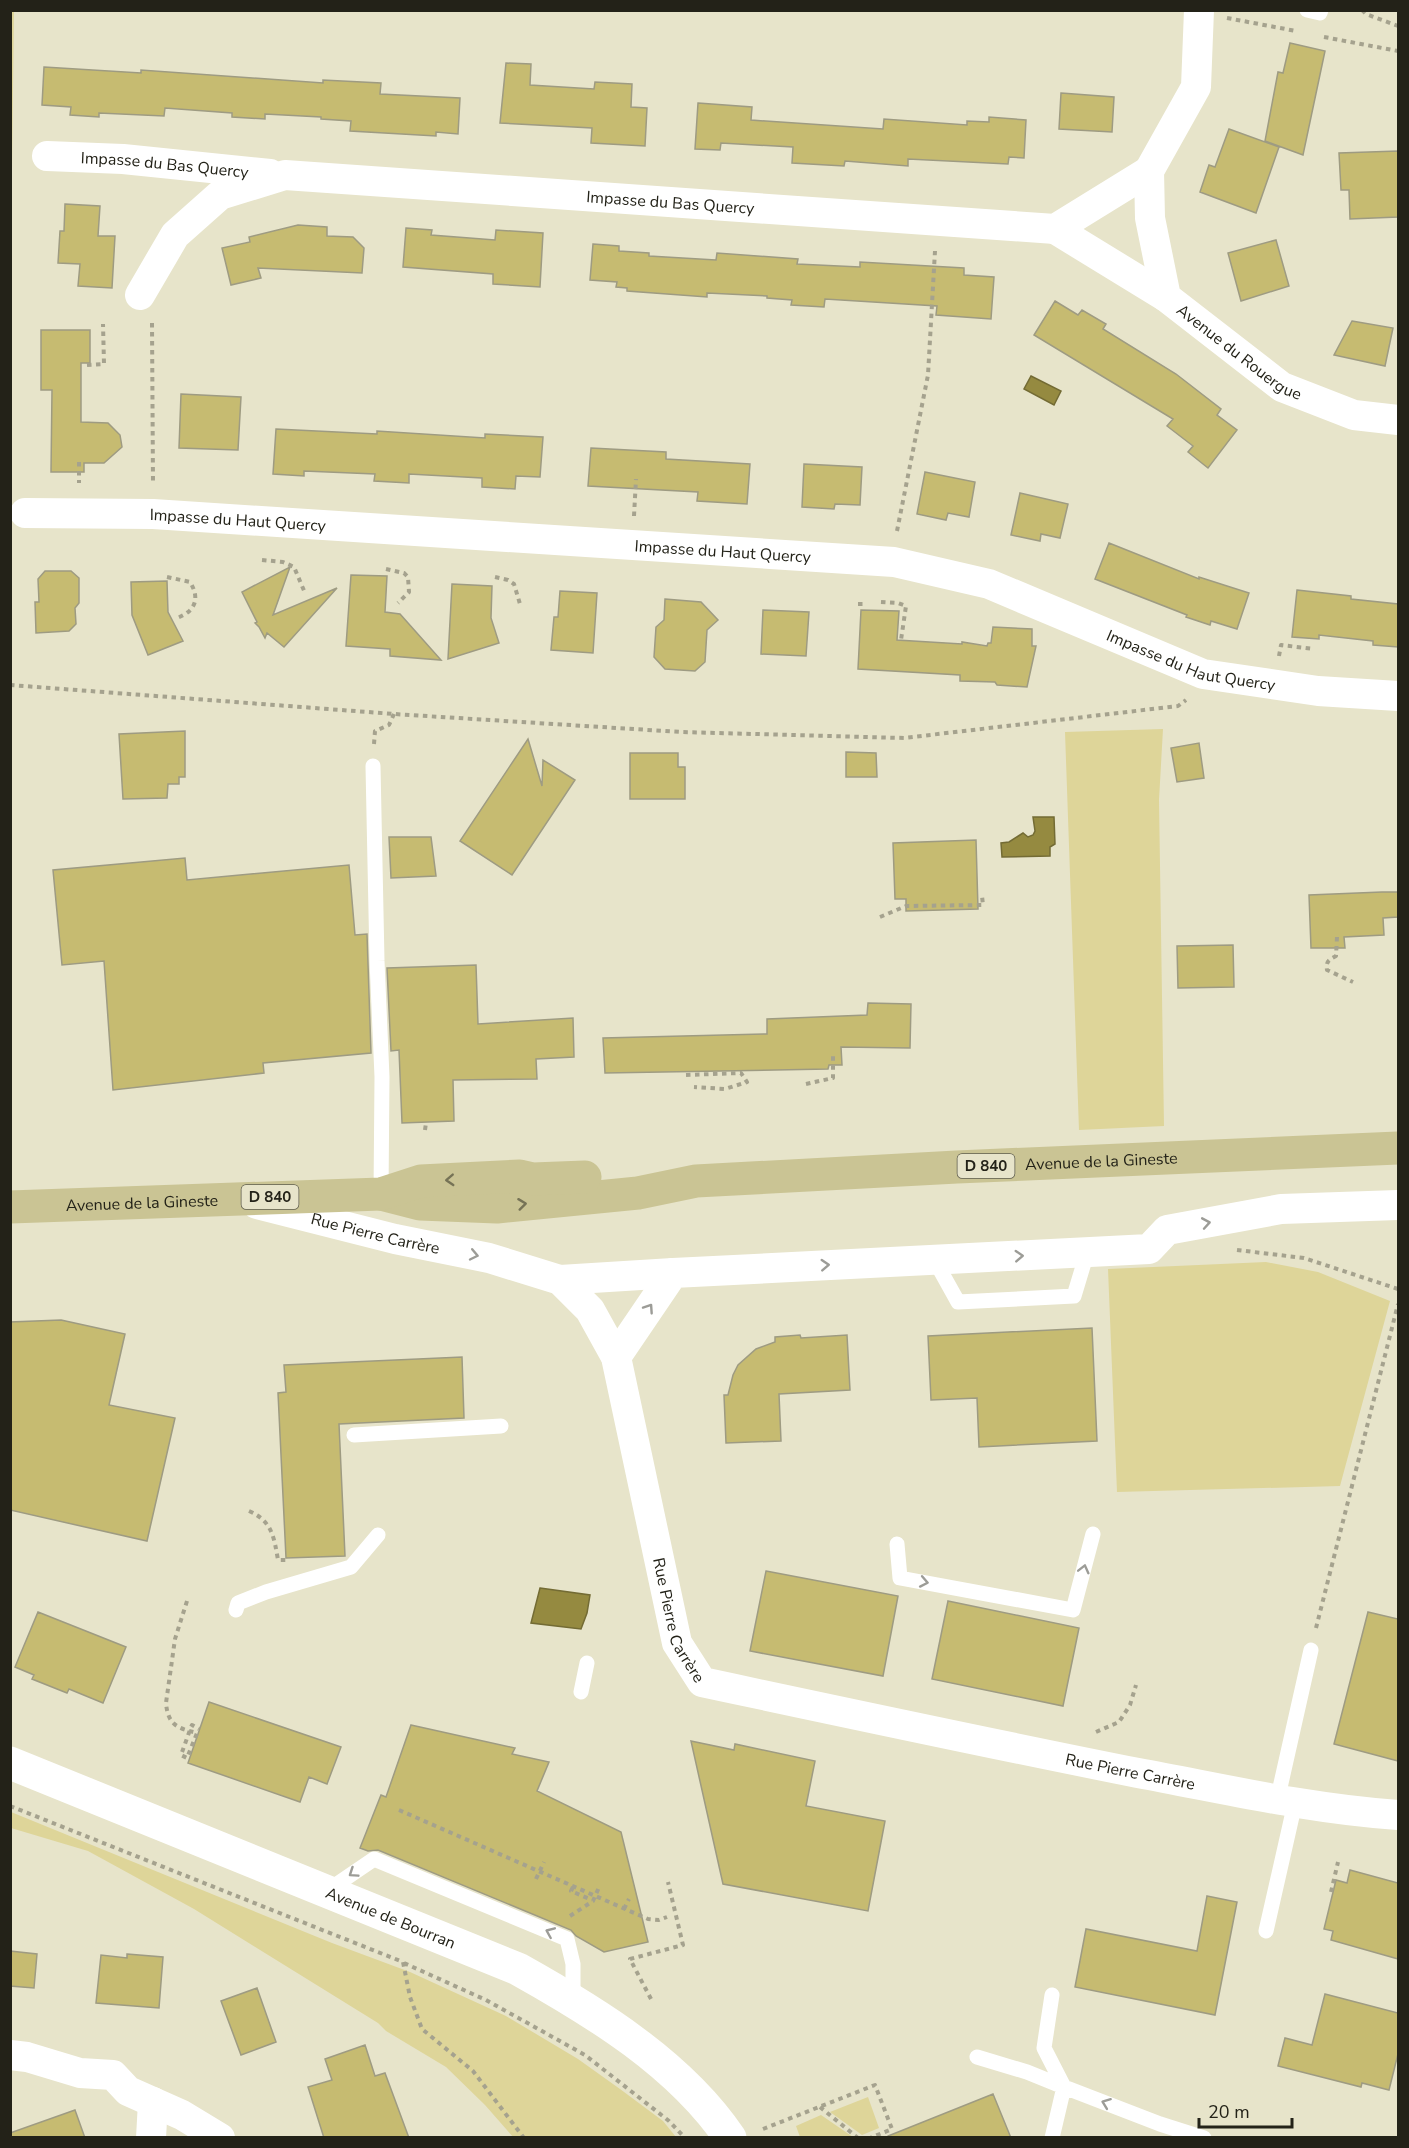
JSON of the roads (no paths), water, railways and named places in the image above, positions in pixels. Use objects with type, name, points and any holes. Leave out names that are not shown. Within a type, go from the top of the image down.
[{"type":"main road","name":"Avenue de la Gineste","points":[[10,1207],[381,1194],[422,1181],[520,1176],[533,1179],[638,1175],[696,1181],[1398,1148]]},
{"type":"main road","name":"Avenue de Bourran","points":[[10,1763],[518,1969],[573,2000],[627,2036],[691,2091],[730,2138]]},
{"type":"street","points":[[1055,229],[1149,171],[1196,87],[1199,13]]},
{"type":"street","name":"Impasse du Bas Quercy","points":[[47,156],[123,159],[285,175],[1055,229],[1166,297]]},
{"type":"street","name":"Avenue du Rouergue","points":[[1149,171],[1150,218],[1166,297],[1282,387],[1354,415],[1398,420]]},
{"type":"street","name":"Impasse du Bas Quercy","points":[[140,295],[175,235],[220,195],[285,175]]},
{"type":"street","name":"Impasse du Haut Quercy","points":[[25,513],[164,515],[894,562],[989,584],[1203,674],[1318,691],[1398,696]]},
{"type":"street","name":"Rue Pierre Carrère","points":[[233,1198],[396,1239],[489,1258],[560,1280],[590,1310],[616,1357],[677,1643],[702,1682],[1040,1754],[1286,1802],[1398,1815]]},
{"type":"street","points":[[560,1280],[1149,1249],[1167,1230],[1281,1209],[1398,1205]]},
{"type":"street","points":[[616,1357],[673,1273]]},
{"type":"street","points":[[10,2055],[27,2057],[80,2073],[113,2076],[174,2126],[220,2138]]},
{"type":"street","points":[[140,2096],[151,2138]]},
{"type":"lane","points":[[1307,10],[1320,13],[1321,10]]},
{"type":"lane","points":[[373,766],[382,1077],[381,1194]]},
{"type":"lane","points":[[934,1259],[958,1302],[1074,1296],[1088,1252]]},
{"type":"lane","points":[[354,1435],[501,1426]]},
{"type":"lane","points":[[897,1544],[900,1578],[1073,1610],[1093,1534]]},
{"type":"lane","points":[[236,1610],[238,1603],[266,1592],[351,1567],[378,1535]]},
{"type":"lane","points":[[1266,1931],[1311,1650]]},
{"type":"lane","points":[[580,1692],[587,1662]]},
{"type":"lane","points":[[327,1891],[356,1869],[375,1859],[567,1939],[573,1964],[573,2000]]},
{"type":"lane","points":[[1052,1995],[1044,2048],[1064,2087],[1052,2138]]},
{"type":"lane","points":[[977,2057],[1064,2087],[1158,2131],[1204,2138]]}]
